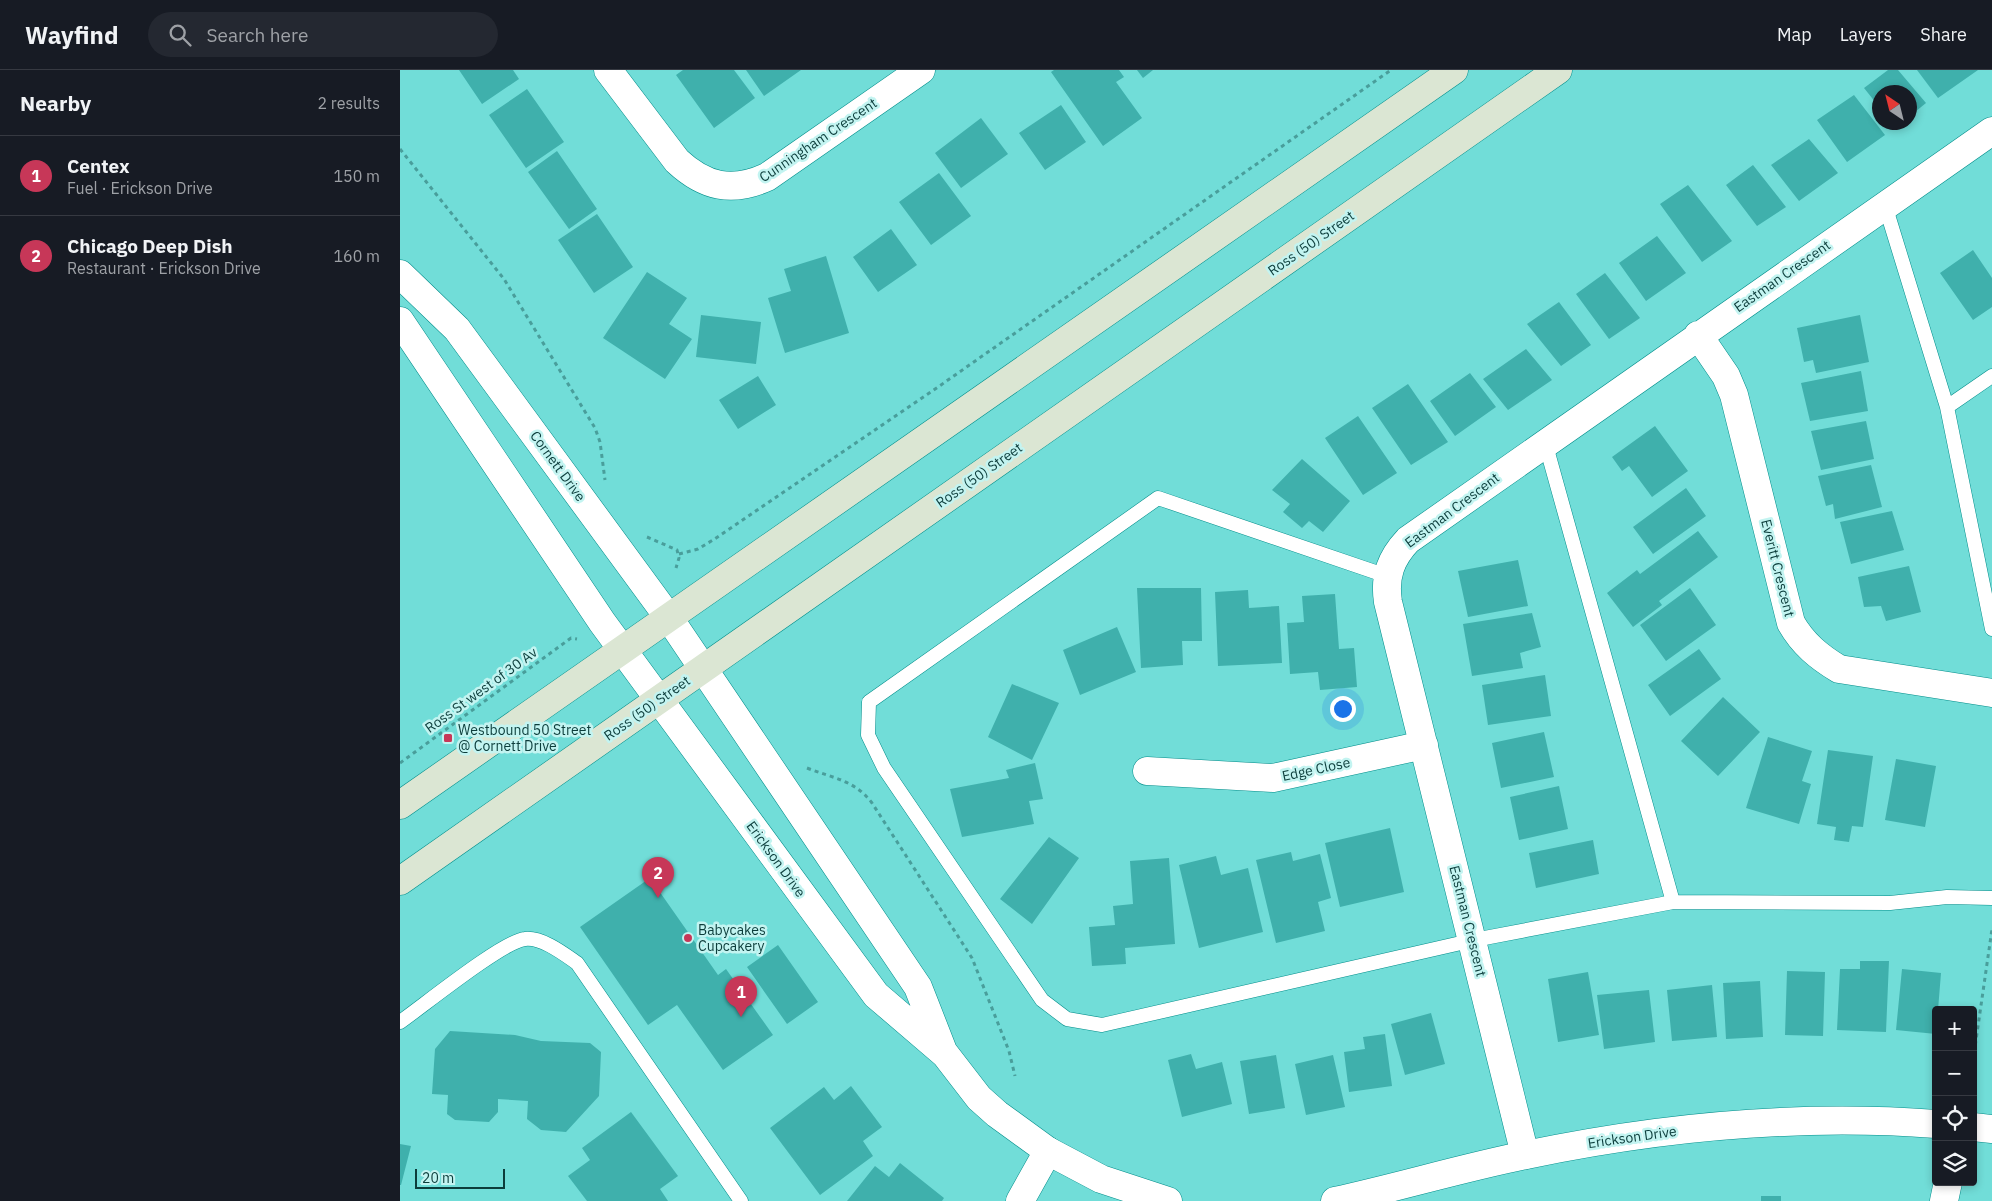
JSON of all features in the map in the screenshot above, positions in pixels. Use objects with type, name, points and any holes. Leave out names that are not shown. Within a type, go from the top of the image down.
[{"type":"main road","points":[[400,805],[1454,70]]},
{"type":"main road","name":"Ross (50) Street","points":[[400,881],[1558,70]]},
{"type":"street","name":"Cunningham Crescent","points":[[608,70],[677,161],[686,170],[720,186],[750,184],[767,177],[921,70]]},
{"type":"street","name":"Eastman Crescent","points":[[1525,1155],[1474,940],[1388,602],[1387,576],[1399,550],[1408,540],[1545,442],[1992,131]]},
{"type":"street","name":"Cornett Drive","points":[[400,274],[457,329],[668,618],[702,669]]},
{"type":"street","points":[[400,321],[623,650]]},
{"type":"street","name":"Everitt Crescent","points":[[1698,335],[1726,376],[1734,396],[1791,623],[1799,638],[1823,660],[1839,670],[1992,693]]},
{"type":"street","name":"Erickson Drive","points":[[623,650],[876,994],[945,1054],[979,1098],[997,1114],[1048,1151],[1100,1179],[1168,1201]]},
{"type":"street","name":"Erickson Drive","points":[[702,669],[918,987],[945,1054]]},
{"type":"street","name":"Edge Close","points":[[1147,771],[1274,778],[1424,745]]},
{"type":"street","name":"Erickson Drive","points":[[1335,1201],[1525,1155],[1642,1134],[1763,1123],[1854,1121],[1932,1124]]},
{"type":"street","points":[[1977,1127],[1992,1129]]},
{"type":"street","points":[[1020,1201],[1048,1151]]},
{"type":"street","points":[[1944,1201],[1947,1186]]},
{"type":"lane","points":[[1885,205],[1947,407],[1992,629]]},
{"type":"lane","points":[[1947,407],[1992,376]]},
{"type":"lane","points":[[1545,442],[1673,902]]},
{"type":"lane","points":[[1387,576],[1158,498],[869,702],[868,735],[884,768],[1042,1000],[1067,1019],[1102,1025],[1474,940],[1673,902],[1890,903],[1947,898],[1992,898]]},
{"type":"lane","points":[[400,1022],[503,949],[526,939],[551,945],[577,963],[741,1201]]},
{"type":"path","points":[[679,554],[698,548],[712,540],[938,387],[1391,70]]},
{"type":"path","points":[[400,149],[484,251],[546,344],[595,428],[600,442],[607,485]]},
{"type":"path","points":[[645,536],[670,546],[679,554]]},
{"type":"path","points":[[676,568],[679,554]]},
{"type":"path","name":"Ross St west of 30 Av","points":[[400,763],[571,638],[577,639]]},
{"type":"path","points":[[800,764],[847,781],[857,787],[872,803],[972,958],[1009,1051],[1015,1076]]},
{"type":"path","points":[[1975,1051],[1992,929]]},
{"type":"building","points":[[459,70],[513,70],[519,79],[482,104]]},
{"type":"building","points":[[683,70],[734,70],[755,98],[714,128],[676,75]]},
{"type":"building","points":[[746,70],[801,70],[764,96]]},
{"type":"building","points":[[1054,70],[1119,70],[1124,77],[1116,82],[1142,118],[1103,146],[1051,72]]},
{"type":"building","points":[[1137,70],[1153,70],[1143,78]]},
{"type":"building","points":[[1888,70],[1898,70],[1911,85],[1872,85],[1872,98],[1864,88]]},
{"type":"building","points":[[1917,70],[1978,70],[1938,98]]},
{"type":"building","points":[[527,89],[564,142],[526,168],[489,115]]},
{"type":"building","points":[[1917,92],[1926,103],[1917,110]]},
{"type":"building","points":[[1854,95],[1872,118],[1872,130],[1881,130],[1885,135],[1847,162],[1817,120]]},
{"type":"building","points":[[1061,105],[1086,142],[1045,170],[1019,133]]},
{"type":"building","points":[[981,118],[1008,154],[961,188],[935,153]]},
{"type":"building","points":[[1809,139],[1838,173],[1799,201],[1771,165]]},
{"type":"building","points":[[557,151],[597,209],[569,229],[528,172]]},
{"type":"building","points":[[1753,165],[1786,207],[1757,226],[1726,185]]},
{"type":"building","points":[[939,173],[971,216],[931,245],[899,202]]},
{"type":"building","points":[[1688,185],[1732,241],[1702,262],[1660,204]]},
{"type":"building","points":[[597,214],[633,267],[594,293],[558,240]]},
{"type":"building","points":[[891,229],[917,265],[878,292],[853,257]]},
{"type":"building","points":[[1657,236],[1686,273],[1646,301],[1619,263]]},
{"type":"building","points":[[1973,250],[1992,278],[1992,307],[1973,320],[1940,273]]},
{"type":"building","points":[[826,256],[849,333],[785,353],[768,298],[791,291],[784,269]]},
{"type":"building","points":[[647,272],[687,298],[669,324],[692,339],[665,379],[603,338]]},
{"type":"building","points":[[1605,273],[1640,318],[1609,339],[1576,294]]},
{"type":"building","points":[[1559,302],[1591,345],[1561,366],[1527,324]]},
{"type":"building","points":[[701,315],[761,322],[756,364],[696,357]]},
{"type":"building","points":[[1860,315],[1869,362],[1816,373],[1813,360],[1804,362],[1797,328]]},
{"type":"building","points":[[1526,349],[1552,380],[1508,410],[1483,379]]},
{"type":"building","points":[[1861,371],[1868,411],[1810,421],[1801,383]]},
{"type":"building","points":[[1470,373],[1496,407],[1455,436],[1430,401]]},
{"type":"building","points":[[758,376],[776,405],[738,429],[719,400]]},
{"type":"building","points":[[1408,384],[1448,442],[1411,465],[1372,408]]},
{"type":"building","points":[[1358,416],[1397,473],[1363,495],[1325,438]]},
{"type":"building","points":[[1866,421],[1874,459],[1821,470],[1811,431]]},
{"type":"building","points":[[1655,426],[1688,471],[1652,497],[1629,466],[1622,471],[1612,457]]},
{"type":"building","points":[[1302,459],[1350,501],[1323,532],[1309,521],[1302,528],[1283,512],[1290,504],[1272,490]]},
{"type":"building","points":[[1871,465],[1882,507],[1835,519],[1833,504],[1826,506],[1818,476]]},
{"type":"building","points":[[1686,488],[1706,516],[1653,554],[1633,527]]},
{"type":"building","points":[[1892,511],[1904,550],[1851,564],[1840,522]]},
{"type":"building","points":[[1698,531],[1718,557],[1659,601],[1662,605],[1633,627],[1607,593],[1637,570],[1640,574]]},
{"type":"building","points":[[1518,560],[1528,606],[1468,617],[1458,571]]},
{"type":"building","points":[[1909,566],[1921,612],[1886,621],[1881,606],[1864,607],[1858,577]]},
{"type":"building","points":[[1137,588],[1201,588],[1202,641],[1182,641],[1183,665],[1141,668]]},
{"type":"building","points":[[1690,588],[1716,625],[1666,661],[1640,625]]},
{"type":"building","points":[[1248,590],[1249,608],[1279,606],[1282,663],[1218,666],[1215,592]]},
{"type":"building","points":[[1335,594],[1339,649],[1354,648],[1357,687],[1320,690],[1318,672],[1290,674],[1287,623],[1304,622],[1302,596]]},
{"type":"building","points":[[1532,613],[1541,647],[1520,653],[1523,668],[1472,676],[1463,624]]},
{"type":"building","points":[[1117,627],[1136,672],[1080,695],[1063,650]]},
{"type":"building","points":[[1699,649],[1721,679],[1670,716],[1648,685]]},
{"type":"building","points":[[1545,675],[1551,716],[1488,725],[1482,685]]},
{"type":"building","points":[[1012,684],[1059,703],[1032,760],[988,737]]},
{"type":"building","points":[[1723,697],[1760,732],[1718,776],[1681,741]]},
{"type":"building","points":[[1544,732],[1554,777],[1501,788],[1492,743]]},
{"type":"building","points":[[1768,737],[1812,751],[1802,781],[1811,784],[1799,824],[1746,808]]},
{"type":"building","points":[[1828,750],[1873,756],[1863,827],[1852,826],[1849,842],[1834,840],[1836,827],[1817,824]]},
{"type":"building","points":[[1896,759],[1936,766],[1925,827],[1885,820]]},
{"type":"building","points":[[1035,763],[1043,799],[1029,801],[1034,824],[962,837],[950,789],[1009,778],[1006,770]]},
{"type":"building","points":[[1559,786],[1568,829],[1519,840],[1510,797]]},
{"type":"building","points":[[1390,828],[1404,892],[1340,907],[1325,843]]},
{"type":"building","points":[[1049,837],[1079,858],[1032,924],[1000,899]]},
{"type":"building","points":[[1593,840],[1599,874],[1536,888],[1529,853]]},
{"type":"building","points":[[1291,852],[1293,861],[1320,854],[1331,898],[1318,902],[1325,931],[1276,943],[1256,860]]},
{"type":"building","points":[[1216,856],[1221,875],[1248,868],[1263,932],[1199,948],[1179,865]]},
{"type":"building","points":[[1169,858],[1175,944],[1125,948],[1126,964],[1092,966],[1089,927],[1115,925],[1113,906],[1133,904],[1130,861]]},
{"type":"building","points":[[650,878],[718,975],[726,969],[773,1035],[723,1070],[677,1005],[648,1025],[580,927]]},
{"type":"building","points":[[778,945],[818,1002],[787,1024],[747,967]]},
{"type":"building","points":[[1860,961],[1889,961],[1886,1032],[1837,1030],[1840,969],[1860,969]]},
{"type":"building","points":[[1902,969],[1941,973],[1938,1006],[1932,1006],[1932,1034],[1896,1030]]},
{"type":"building","points":[[1787,971],[1825,972],[1823,1036],[1785,1035]]},
{"type":"building","points":[[1588,972],[1599,1035],[1558,1042],[1548,979]]},
{"type":"building","points":[[1760,981],[1763,1037],[1726,1039],[1723,983]]},
{"type":"building","points":[[1712,985],[1717,1037],[1672,1041],[1667,990]]},
{"type":"building","points":[[1649,990],[1655,1042],[1604,1049],[1597,995]]},
{"type":"building","points":[[1431,1013],[1445,1064],[1405,1075],[1391,1024]]},
{"type":"building","points":[[450,1031],[515,1035],[541,1041],[590,1043],[601,1052],[599,1096],[566,1132],[541,1130],[527,1119],[528,1101],[498,1099],[498,1112],[489,1122],[455,1120],[447,1114],[448,1095],[432,1094],[435,1049]]},
{"type":"building","points":[[1385,1034],[1392,1086],[1349,1092],[1344,1052],[1365,1049],[1363,1037]]},
{"type":"building","points":[[1191,1054],[1196,1069],[1222,1062],[1232,1104],[1182,1117],[1168,1060]]},
{"type":"building","points":[[1276,1055],[1285,1108],[1249,1114],[1240,1061]]},
{"type":"building","points":[[1333,1055],[1345,1107],[1306,1115],[1295,1064]]},
{"type":"building","points":[[851,1086],[882,1127],[863,1141],[873,1156],[820,1195],[770,1128],[824,1087],[834,1100]]},
{"type":"building","points":[[631,1112],[678,1176],[660,1189],[668,1201],[587,1201],[568,1176],[590,1160],[582,1148]]},
{"type":"building","points":[[400,1144],[411,1146],[401,1185],[400,1185]]},
{"type":"building","points":[[900,1163],[944,1198],[942,1201],[847,1201],[875,1166],[889,1177]]},
{"type":"building","points":[[1761,1196],[1781,1196],[1781,1201],[1761,1201]]},
{"type":"place","name":"Westbound 50 Street @ Cornett Drive","points":[[448,738]]},
{"type":"place","name":"Chicago Deep Dish","points":[[658,898]]},
{"type":"place","name":"Babycakes Cupcakery","points":[[688,938]]},
{"type":"place","name":"Centex","points":[[741,1017]]}]
